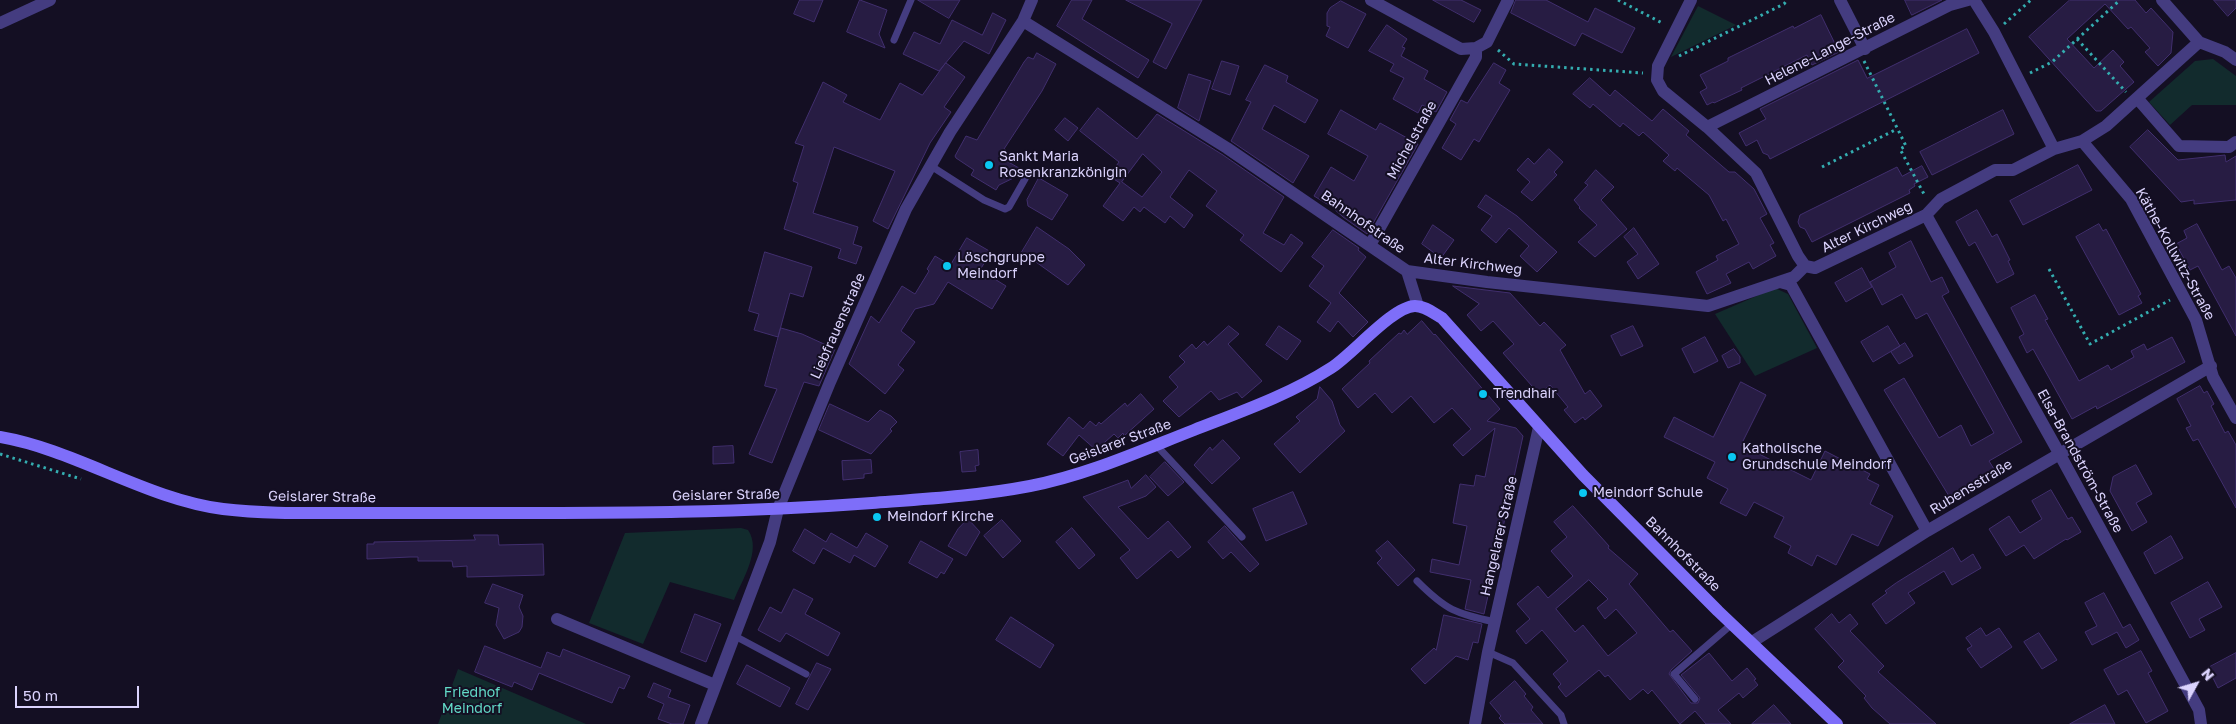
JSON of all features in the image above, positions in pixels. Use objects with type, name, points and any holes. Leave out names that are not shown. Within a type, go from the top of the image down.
[{"type":"main road","name":"Geislarer Straße","points":[[0,437],[79,462],[178,499],[221,509],[322,513],[565,513],[778,510],[934,498],[1029,486],[1074,476],[1157,446],[1307,383],[1335,366],[1392,316],[1405,307],[1418,306]]},
{"type":"main road","name":"Bahnhofstraße","points":[[1418,306],[1442,318],[1582,475],[1732,624],[1837,724]]},
{"type":"street","points":[[0,24],[50,0]]},
{"type":"street","name":"Liebfrauenstraße","points":[[701,724],[714,685],[770,542],[778,510],[830,382],[906,209],[950,132],[1023,21],[1032,0]]},
{"type":"street","points":[[1371,0],[1461,49],[1482,45]]},
{"type":"street","name":"Michelstraße","points":[[1370,245],[1508,0]]},
{"type":"street","points":[[1691,0],[1658,66],[1657,80],[1663,91],[1707,127],[1756,173],[1798,256],[1805,266]]},
{"type":"street","points":[[1840,0],[1862,51]]},
{"type":"street","name":"Helene-Lange-Straße","points":[[1707,127],[1862,51],[1950,5],[1968,0]]},
{"type":"street","points":[[1974,0],[1994,32],[2054,148]]},
{"type":"street","points":[[2162,0],[2199,42],[2225,52],[2236,60]]},
{"type":"street","name":"Bahnhofstraße","points":[[1023,21],[1227,148],[1407,271],[1418,306]]},
{"type":"street","name":"Alter Kirchweg","points":[[1407,271],[1708,306],[1794,278],[1805,266],[1815,268],[1929,213],[1941,199],[1995,170],[2013,170],[2054,148],[2082,141],[2106,126],[2199,42]]},
{"type":"street","points":[[2136,100],[2179,146],[2229,147],[2236,142]]},
{"type":"street","name":"Käthe-Kollwitz-Straße","points":[[2082,141],[2131,200],[2196,320],[2213,377],[2236,418]]},
{"type":"street","name":"Elsa-Brandström-Straße","points":[[1929,213],[2199,710],[2201,724]]},
{"type":"street","points":[[1780,282],[1791,285],[1927,531]]},
{"type":"street","name":"Rubensstraße","points":[[1752,642],[1927,531],[2059,452],[2211,366]]},
{"type":"street","name":"Hangelarer Straße","points":[[1475,724],[1488,652],[1539,427]]},
{"type":"street","points":[[557,619],[714,685]]},
{"type":"lane","points":[[894,40],[911,0]]},
{"type":"lane","points":[[931,166],[984,200],[1005,209],[1009,207],[1025,179]]},
{"type":"lane","points":[[1157,446],[1242,537]]},
{"type":"lane","points":[[1417,581],[1445,607],[1454,612],[1495,622]]},
{"type":"lane","points":[[1695,699],[1674,674],[1732,624]]},
{"type":"lane","points":[[733,635],[806,674]]},
{"type":"lane","points":[[1488,652],[1513,663],[1561,715],[1564,724]]},
{"type":"path","points":[[1618,0],[1675,30]]},
{"type":"path","points":[[1658,66],[1784,4],[1787,0]]},
{"type":"path","points":[[1994,32],[2031,0]]},
{"type":"path","points":[[2018,78],[2052,62],[2120,0]]},
{"type":"path","points":[[2077,39],[2136,100]]},
{"type":"path","points":[[1482,45],[1514,64],[1648,73],[1657,80]]},
{"type":"path","points":[[1862,51],[1906,146],[1900,149],[1929,213]]},
{"type":"path","points":[[1822,166],[1897,129]]},
{"type":"path","points":[[2049,269],[2090,344],[2182,294]]},
{"type":"green space","points":[[1698,6],[1736,25],[1671,57]]},
{"type":"green space","points":[[2213,59],[2236,76],[2236,105],[2192,105],[2170,125],[2149,102],[2195,61]]},
{"type":"green space","points":[[1775,288],[1788,294],[1817,348],[1755,376],[1715,314]]},
{"type":"green space","points":[[741,528],[748,530],[752,538],[753,547],[746,574],[734,600],[670,582],[643,644],[589,623],[625,533]]},
{"type":"green space","name":"Friedhof Meindorf","points":[[458,669],[586,724],[438,724]]},
{"type":"building","points":[[800,0],[823,0],[814,22],[794,14]]},
{"type":"building","points":[[860,0],[887,10],[879,34],[885,48],[847,32]]},
{"type":"building","points":[[918,0],[960,0],[949,18]]},
{"type":"building","points":[[1072,0],[1092,0],[1082,19],[1149,60],[1138,78],[1057,26]]},
{"type":"building","points":[[1126,0],[1202,0],[1166,69],[1153,62],[1172,24]]},
{"type":"building","points":[[1433,0],[1461,0],[1481,10],[1474,22]]},
{"type":"building","points":[[1516,0],[1546,0],[1588,22],[1595,8],[1635,28],[1622,53],[1582,33],[1575,46],[1511,13]]},
{"type":"building","points":[[1905,0],[1942,0],[1912,15]]},
{"type":"building","points":[[2070,0],[2135,0],[2146,13],[2151,8],[2173,32],[2171,53],[2158,66],[2145,52],[2150,48],[2131,27],[2128,29],[2105,4],[2067,39],[2094,68],[2113,50],[2124,62],[2120,66],[2134,82],[2101,111],[2096,111],[2029,37]]},
{"type":"building","points":[[2214,0],[2236,0],[2236,8],[2228,16]]},
{"type":"building","points":[[1341,1],[1366,14],[1348,48],[1326,36],[1330,27],[1327,26],[1327,13],[1330,8]]},
{"type":"building","points":[[993,13],[1006,20],[989,54],[964,41],[939,71],[903,54],[914,32],[940,44],[952,20],[982,35]]},
{"type":"building","points":[[1821,15],[1839,52],[1812,65],[1807,55],[1741,88],[1742,90],[1707,105],[1700,92],[1707,88],[1700,75],[1728,61],[1728,58],[1793,26],[1794,28]]},
{"type":"building","points":[[1387,25],[1407,39],[1402,47],[1405,48],[1401,56],[1428,71],[1424,79],[1447,92],[1436,112],[1422,105],[1418,113],[1393,99],[1404,78],[1390,71],[1394,64],[1369,51]]},
{"type":"building","points":[[1967,29],[1979,53],[1770,159],[1768,155],[1763,153],[1757,140],[1746,146],[1739,133],[1766,119],[1760,109],[1858,60],[1867,78]]},
{"type":"building","points":[[1037,53],[1056,64],[1042,91],[1004,149],[1007,151],[1003,159],[1026,172],[999,185],[996,190],[971,175],[974,170],[955,156],[966,136],[977,140],[1024,62],[1028,57],[1033,59]]},
{"type":"building","points":[[1222,61],[1239,66],[1230,95],[1212,89]]},
{"type":"building","points":[[946,63],[965,77],[944,107],[951,112],[930,143],[888,229],[873,221],[895,171],[834,147],[813,213],[858,227],[853,244],[862,247],[856,264],[838,258],[841,249],[784,229],[798,183],[793,181],[804,146],[795,143],[823,82],[847,95],[843,102],[880,120],[900,83],[922,95]]},
{"type":"building","points":[[1494,63],[1506,70],[1499,83],[1510,90],[1479,142],[1474,139],[1461,160],[1442,148],[1456,124],[1450,120],[1461,100],[1467,103]]},
{"type":"building","points":[[1265,65],[1288,76],[1286,82],[1318,100],[1305,123],[1274,105],[1262,129],[1309,156],[1293,183],[1231,141],[1251,102],[1246,100]]},
{"type":"building","points":[[1189,74],[1211,81],[1199,121],[1178,108]]},
{"type":"building","points":[[1590,78],[1610,96],[1615,90],[1652,121],[1663,109],[1689,131],[1686,135],[1729,172],[1735,172],[1754,189],[1767,214],[1760,218],[1774,243],[1770,245],[1776,256],[1753,269],[1749,262],[1726,274],[1731,283],[1707,294],[1696,272],[1718,260],[1716,256],[1739,244],[1726,219],[1723,221],[1709,195],[1677,168],[1675,171],[1663,161],[1669,155],[1643,132],[1639,136],[1623,123],[1620,127],[1593,104],[1590,108],[1573,94]]},
{"type":"building","points":[[1098,108],[1137,139],[1157,114],[1223,155],[1284,197],[1263,233],[1284,245],[1291,234],[1303,243],[1281,272],[1240,240],[1244,235],[1206,206],[1217,191],[1189,170],[1170,197],[1193,215],[1184,228],[1170,216],[1165,223],[1144,207],[1140,212],[1134,207],[1123,221],[1103,206],[1120,183],[1109,176],[1119,162],[1080,131]],"holes":[[[1143,154],[1162,172],[1142,197],[1122,182]]]},
{"type":"building","points":[[1341,110],[1376,130],[1380,123],[1418,144],[1367,234],[1332,207],[1314,196],[1331,167],[1354,181],[1368,156],[1328,134]]},
{"type":"building","points":[[2003,110],[2014,134],[1932,175],[1920,152]]},
{"type":"building","points":[[1065,118],[1078,128],[1068,141],[1055,130]]},
{"type":"building","points":[[2148,130],[2178,160],[2225,155],[2226,162],[2236,156],[2236,200],[2194,204],[2194,200],[2181,202],[2130,147]]},
{"type":"building","points":[[1549,149],[1563,162],[1554,172],[1557,175],[1532,201],[1521,192],[1530,182],[1517,170],[1528,158],[1534,164]]},
{"type":"building","points":[[2078,165],[2092,190],[2023,225],[2010,201]]},
{"type":"building","points":[[1922,166],[1928,177],[1914,184],[1915,186],[1909,190],[1910,193],[1812,242],[1805,229],[1800,227],[1798,222],[1800,215],[1810,210],[1897,167],[1902,176]]},
{"type":"building","points":[[1596,170],[1614,187],[1601,200],[1627,229],[1595,257],[1578,242],[1597,225],[1579,208],[1574,200],[1588,185],[1585,183]]},
{"type":"building","points":[[1039,178],[1068,195],[1052,220],[1028,206],[1027,200]]},
{"type":"building","points":[[1486,195],[1517,216],[1557,252],[1537,272],[1520,256],[1529,246],[1509,228],[1496,243],[1481,230],[1492,216],[1478,207]]},
{"type":"building","points":[[1977,210],[1992,237],[1997,234],[2010,260],[2008,261],[2014,274],[1997,283],[1975,242],[1969,246],[1956,222]]},
{"type":"building","points":[[2099,224],[2103,231],[2106,229],[2141,294],[2138,296],[2142,303],[2119,315],[2076,237]]},
{"type":"building","points":[[2197,224],[2222,270],[2229,266],[2236,278],[2236,336],[2198,266],[2190,270],[2176,244],[2187,238],[2184,231]]},
{"type":"building","points":[[1433,225],[1454,240],[1441,258],[1422,244]]},
{"type":"building","points":[[1037,227],[1069,249],[1085,265],[1068,285],[1022,252]]},
{"type":"building","points":[[1634,228],[1659,264],[1638,279],[1627,262],[1638,254],[1624,237]]},
{"type":"building","points":[[1333,230],[1359,248],[1358,250],[1366,257],[1339,293],[1368,322],[1353,337],[1338,321],[1330,332],[1317,322],[1331,303],[1309,286],[1324,266],[1312,257]]},
{"type":"building","points":[[967,238],[991,252],[980,270],[1006,286],[992,309],[948,282],[934,304],[915,309],[901,331],[915,342],[898,365],[904,370],[885,394],[849,364],[871,316],[879,323],[902,286],[915,294],[929,271],[927,269],[935,256],[950,265]]},
{"type":"building","points":[[1911,241],[1931,282],[1942,277],[1949,292],[1942,296],[2022,442],[1989,461],[1994,469],[1949,496],[1884,390],[1904,378],[1939,438],[1961,425],[1971,446],[1994,433],[1927,313],[1916,319],[1902,294],[1882,305],[1870,282],[1896,267],[1889,253]]},
{"type":"building","points":[[765,252],[812,267],[803,297],[790,293],[778,337],[754,330],[759,314],[749,311]]},
{"type":"building","points":[[1862,268],[1872,287],[1846,302],[1835,283]]},
{"type":"building","points":[[1453,286],[1510,293],[1540,326],[1544,322],[1566,345],[1560,350],[1585,394],[1590,390],[1602,406],[1585,420],[1583,417],[1575,423],[1564,410],[1568,407],[1550,385],[1539,394],[1503,353],[1514,344],[1493,321],[1481,331],[1467,315],[1479,304]]},
{"type":"building","points":[[2035,295],[2048,319],[2045,320],[2079,381],[2108,365],[2111,370],[2134,357],[2131,351],[2144,344],[2147,350],[2172,337],[2185,362],[2097,409],[2096,406],[2072,419],[2033,349],[2027,353],[2019,337],[2024,334],[2011,308]]},
{"type":"building","points":[[1422,321],[1500,409],[1487,421],[1516,428],[1523,436],[1484,614],[1465,609],[1471,580],[1430,572],[1432,559],[1459,565],[1467,526],[1453,523],[1460,484],[1474,486],[1476,475],[1485,477],[1495,428],[1463,456],[1453,445],[1471,429],[1452,408],[1434,423],[1411,396],[1392,413],[1375,393],[1358,408],[1342,389],[1399,333],[1401,334],[1404,330],[1407,334]]},
{"type":"building","points":[[1229,326],[1239,334],[1228,344],[1262,381],[1242,398],[1237,392],[1219,400],[1211,391],[1179,417],[1163,401],[1178,387],[1169,377],[1185,362],[1179,356],[1192,344],[1196,349],[1204,341],[1207,345]]},
{"type":"building","points":[[1279,326],[1301,341],[1287,360],[1266,345]]},
{"type":"building","points":[[1633,326],[1643,346],[1621,356],[1611,336]]},
{"type":"building","points":[[1888,326],[1900,346],[1873,362],[1861,342]]},
{"type":"building","points":[[781,328],[802,334],[835,349],[819,386],[804,382],[772,463],[749,454],[777,389],[765,386]]},
{"type":"building","points":[[1705,337],[1718,361],[1694,373],[1682,349]]},
{"type":"building","points":[[1905,343],[1913,356],[1899,364],[1891,352]]},
{"type":"building","points":[[1734,349],[1740,357],[1740,363],[1728,368],[1722,356]]},
{"type":"building","points":[[1741,382],[1766,395],[1741,445],[1811,480],[1825,451],[1870,474],[1867,479],[1879,485],[1870,504],[1893,516],[1878,546],[1852,534],[1836,565],[1817,555],[1812,566],[1788,553],[1791,546],[1774,537],[1784,517],[1754,502],[1746,516],[1720,503],[1728,489],[1707,478],[1715,462],[1664,437],[1674,417],[1713,437]]},
{"type":"building","points":[[2200,386],[2204,393],[2207,391],[2214,404],[2211,406],[2225,433],[2228,431],[2236,445],[2236,508],[2198,439],[2193,441],[2186,428],[2191,426],[2177,399]]},
{"type":"building","points":[[1320,387],[1332,401],[1340,425],[1345,431],[1300,473],[1274,444],[1300,421],[1296,417],[1317,399]]},
{"type":"building","points":[[1141,394],[1154,409],[1124,436],[1123,433],[1118,438],[1114,434],[1096,450],[1079,435],[1063,456],[1047,444],[1069,417],[1083,429],[1090,421],[1096,426],[1099,422],[1101,424],[1125,403],[1127,406]]},
{"type":"building","points":[[830,404],[868,422],[880,410],[897,422],[890,429],[892,431],[871,454],[819,430]]},
{"type":"building","points":[[1223,440],[1240,458],[1212,484],[1194,465],[1210,447],[1212,450]]},
{"type":"building","points":[[733,446],[734,463],[713,464],[713,447]]},
{"type":"building","points":[[978,450],[979,465],[975,466],[976,471],[962,472],[960,452]]},
{"type":"building","points":[[871,460],[872,473],[864,474],[864,478],[843,480],[842,461]]},
{"type":"building","points":[[1165,462],[1184,482],[1168,496],[1150,477]]},
{"type":"building","points":[[2136,465],[2152,494],[2136,503],[2147,522],[2132,531],[2110,491],[2113,477]]},
{"type":"building","points":[[1146,475],[1156,487],[1146,496],[1118,507],[1148,539],[1168,521],[1191,547],[1178,558],[1171,550],[1137,579],[1120,558],[1130,550],[1083,497],[1128,480],[1131,488]]},
{"type":"building","points":[[2051,490],[2068,519],[2072,517],[2081,532],[2034,559],[2024,545],[2006,556],[1989,529],[2009,516],[2020,533],[2042,519],[2032,501]]},
{"type":"building","points":[[1293,492],[1307,524],[1266,541],[1253,509]]},
{"type":"building","points":[[1573,506],[1609,546],[1608,548],[1638,574],[1629,584],[1670,632],[1673,630],[1692,651],[1669,674],[1691,703],[1698,703],[1700,698],[1681,675],[1709,653],[1732,681],[1747,668],[1756,679],[1754,680],[1758,685],[1743,698],[1739,693],[1718,710],[1731,724],[1706,724],[1695,711],[1680,724],[1652,690],[1648,694],[1643,689],[1630,700],[1608,675],[1605,677],[1599,670],[1566,697],[1558,687],[1561,684],[1553,674],[1568,661],[1542,630],[1526,644],[1516,631],[1530,619],[1517,604],[1538,586],[1548,598],[1573,576],[1551,551],[1567,537],[1554,522]],"holes":[[[1589,580],[1608,599],[1597,608],[1605,619],[1616,609],[1637,633],[1608,656],[1583,625],[1575,632],[1556,609]]]},
{"type":"building","points":[[968,519],[980,532],[966,556],[948,546],[958,529]]},
{"type":"building","points":[[1002,520],[1021,541],[1003,558],[984,536]]},
{"type":"building","points":[[1225,526],[1259,564],[1250,572],[1231,552],[1223,559],[1208,542]]},
{"type":"building","points":[[1072,528],[1095,555],[1079,569],[1056,542]]},
{"type":"building","points":[[805,529],[826,542],[831,533],[857,548],[866,533],[888,546],[875,567],[854,555],[850,563],[823,548],[814,564],[793,551]]},
{"type":"building","points":[[474,535],[498,535],[499,545],[543,544],[544,575],[467,577],[467,566],[453,567],[452,561],[418,561],[418,557],[367,559],[367,544],[374,544],[374,542],[475,540]]},
{"type":"building","points":[[2171,536],[2183,558],[2155,574],[2144,553]]},
{"type":"building","points":[[921,541],[953,559],[944,574],[941,572],[937,578],[909,563]]},
{"type":"building","points":[[1388,541],[1415,570],[1398,586],[1377,563],[1382,558],[1376,551]]},
{"type":"building","points":[[1953,548],[1961,562],[1973,554],[1981,568],[1952,585],[1944,571],[1908,593],[1915,603],[1886,624],[1872,604],[1887,593],[1885,591],[1896,583]]},
{"type":"building","points":[[2208,582],[2222,607],[2199,619],[2205,630],[2190,638],[2171,603]]},
{"type":"building","points":[[493,584],[523,595],[519,607],[523,616],[522,627],[519,632],[504,639],[496,625],[499,608],[485,603]]},
{"type":"building","points":[[794,589],[813,599],[805,614],[840,633],[828,656],[786,633],[780,642],[758,630],[770,607],[781,613]]},
{"type":"building","points":[[2104,593],[2123,628],[2130,624],[2139,640],[2126,648],[2117,632],[2092,645],[2085,632],[2097,626],[2085,603]]},
{"type":"building","points":[[695,614],[721,624],[706,662],[681,652]]},
{"type":"building","points":[[1832,614],[1839,623],[1850,614],[1858,624],[1850,631],[1884,666],[1878,672],[1936,724],[1890,724],[1872,708],[1864,698],[1866,696],[1838,667],[1844,661],[1815,629]]},
{"type":"building","points":[[1444,615],[1482,624],[1478,643],[1473,642],[1468,660],[1456,656],[1425,684],[1411,669],[1434,648],[1436,650]]},
{"type":"building","points":[[1011,617],[1054,645],[1040,668],[996,640]]},
{"type":"building","points":[[1981,628],[1986,636],[1999,628],[2012,647],[1981,668],[1967,649],[1972,646],[1966,638]]},
{"type":"building","points":[[2039,633],[2057,660],[2042,669],[2024,642]]},
{"type":"building","points":[[485,646],[541,668],[547,652],[560,657],[563,649],[630,676],[624,689],[619,687],[612,703],[539,673],[532,690],[514,682],[512,687],[475,672]]},
{"type":"building","points":[[2141,651],[2152,671],[2148,673],[2168,711],[2146,723],[2127,690],[2118,695],[2104,670]]},
{"type":"building","points":[[2236,653],[2236,678],[2218,688],[2208,668]]},
{"type":"building","points":[[817,663],[831,669],[808,710],[796,704]]},
{"type":"building","points":[[747,665],[790,688],[780,707],[737,684]]},
{"type":"building","points":[[1515,681],[1526,694],[1524,696],[1533,707],[1531,710],[1543,724],[1505,724],[1499,718],[1501,716],[1490,703]]},
{"type":"building","points":[[654,683],[671,690],[668,697],[690,705],[683,724],[672,724],[658,719],[664,704],[648,697]]},
{"type":"building","points":[[1774,705],[1791,724],[1752,724]]},
{"type":"building","points":[[2105,705],[2115,724],[2070,724]]},
{"type":"place","name":"Sankt Maria Rosenkranzkönigin","points":[[989,165]]},
{"type":"place","name":"Löschgruppe Meindorf","points":[[947,266]]},
{"type":"place","name":"Trendhair","points":[[1483,394]]},
{"type":"place","name":"Katholische Grundschule Meindorf","points":[[1732,457]]},
{"type":"place","name":"Meindorf Schule","points":[[1583,493]]},
{"type":"place","name":"Meindorf Kirche","points":[[877,517]]}]
